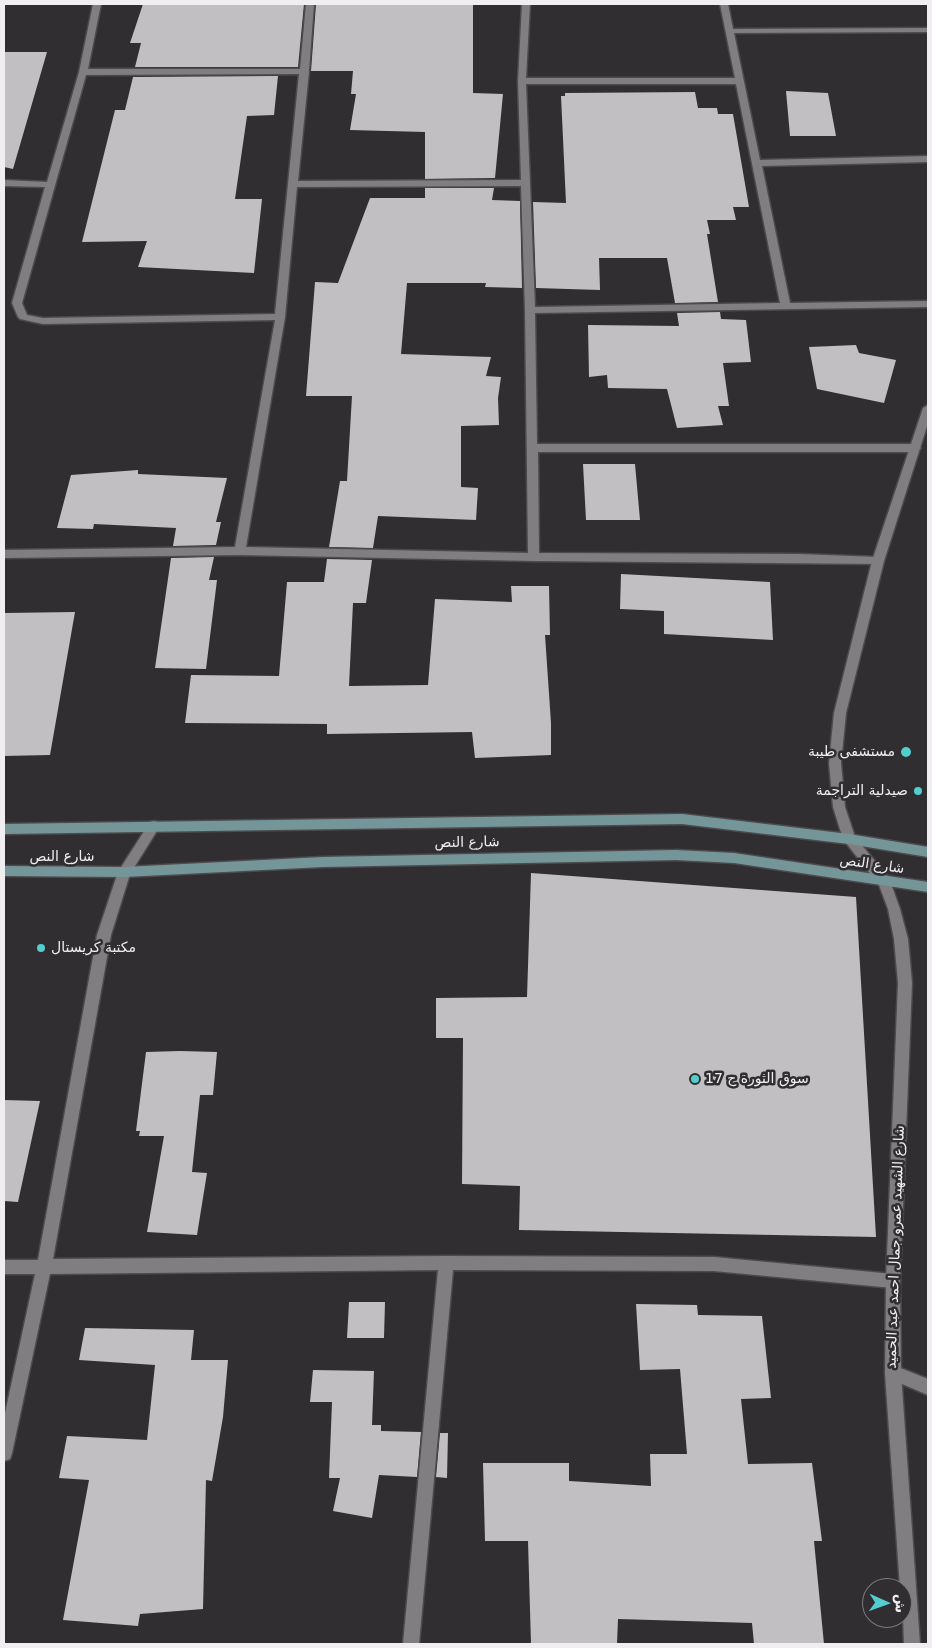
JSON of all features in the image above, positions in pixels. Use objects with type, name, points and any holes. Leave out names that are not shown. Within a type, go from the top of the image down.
[{"type":"main road","name":"شارع النص","points":[[4,829],[682,819],[849,839],[928,852]]},
{"type":"main road","name":"شارع النص","points":[[4,871],[124,872],[343,861],[676,855],[734,858],[884,882],[928,887]]},
{"type":"street","points":[[97,4],[83,72],[17,302],[23,317],[43,321],[280,318]]},
{"type":"street","points":[[240,551],[280,318],[310,4]]},
{"type":"street","points":[[526,4],[522,81],[530,310],[534,557]]},
{"type":"street","points":[[724,4],[786,307]]},
{"type":"street","points":[[730,31],[928,30]]},
{"type":"street","points":[[83,72],[305,71]]},
{"type":"street","points":[[522,81],[740,81]]},
{"type":"street","points":[[757,163],[928,159]]},
{"type":"street","points":[[4,183],[52,184]]},
{"type":"street","points":[[293,184],[525,183]]},
{"type":"street","points":[[530,310],[928,304]]},
{"type":"street","points":[[849,839],[839,807],[835,762],[840,713],[878,561],[928,408]]},
{"type":"street","points":[[531,448],[916,448]]},
{"type":"street","points":[[4,554],[240,551],[534,557],[799,558],[878,561]]},
{"type":"street","points":[[4,1453],[44,1267],[104,935],[124,872],[154,826]]},
{"type":"street","name":"شارع الشهيد عمرو جمال احمد عبد الحميد","points":[[849,839],[884,882],[894,909],[901,939],[905,983],[893,1281],[892,1373],[912,1644]]},
{"type":"street","points":[[412,1644],[446,1263]]},
{"type":"street","points":[[4,1267],[446,1263],[714,1264],[893,1281]]},
{"type":"street","points":[[892,1373],[928,1387]]},
{"type":"building","points":[[143,4],[304,4],[298,67],[135,67],[141,43],[130,43]]},
{"type":"building","points":[[316,4],[473,4],[473,93],[503,94],[495,178],[425,179],[425,132],[350,130],[356,94],[351,94],[353,71],[311,71]]},
{"type":"building","points":[[5,52],[47,52],[13,169],[4,167]]},
{"type":"building","points":[[278,76],[274,115],[247,116],[235,199],[262,199],[254,273],[138,267],[147,241],[82,242],[115,110],[125,110],[133,77]]},
{"type":"building","points":[[786,91],[828,93],[836,136],[790,136]]},
{"type":"building","points":[[695,92],[698,108],[717,108],[718,114],[733,114],[749,207],[733,207],[736,220],[707,220],[710,234],[707,234],[718,302],[675,303],[667,258],[599,258],[600,290],[536,288],[533,202],[566,203],[561,96],[565,96],[565,93]]},
{"type":"building","points":[[425,188],[494,188],[492,200],[520,201],[522,288],[485,287],[486,283],[407,283],[401,354],[491,357],[486,376],[501,377],[498,398],[499,425],[461,426],[461,487],[478,488],[476,520],[378,516],[373,548],[329,547],[340,481],[347,481],[352,396],[306,396],[315,282],[338,283],[370,198],[425,198]]},
{"type":"building","points":[[720,312],[721,319],[746,320],[751,362],[723,363],[729,406],[718,406],[723,425],[677,428],[667,389],[608,388],[607,375],[589,377],[588,325],[679,326],[677,313]]},
{"type":"building","points":[[856,345],[859,353],[896,360],[884,403],[817,389],[809,347]]},
{"type":"building","points":[[583,464],[635,464],[640,520],[586,520]]},
{"type":"building","points":[[138,470],[138,474],[227,478],[216,522],[221,522],[216,545],[173,546],[176,528],[94,524],[93,529],[57,528],[71,475]]},
{"type":"building","points":[[214,557],[209,580],[217,580],[206,669],[155,668],[171,558]]},
{"type":"building","points":[[327,559],[372,560],[366,603],[353,603],[349,686],[428,685],[435,599],[512,602],[511,586],[549,586],[550,635],[545,635],[551,723],[551,755],[475,758],[472,732],[327,734],[327,724],[185,723],[191,675],[279,676],[287,582],[324,582]]},
{"type":"building","points":[[621,574],[770,582],[773,640],[664,634],[664,611],[620,609]]},
{"type":"building","points":[[75,612],[50,755],[4,756],[4,613]]},
{"type":"building","name":"سوق الثورة ح 17","points":[[531,873],[856,897],[876,1237],[519,1230],[520,1186],[462,1184],[463,1038],[436,1038],[436,998],[527,997]]},
{"type":"building","points":[[146,1052],[217,1052],[213,1095],[200,1095],[192,1172],[207,1173],[197,1235],[147,1232],[164,1136],[139,1136],[140,1131],[136,1131]]},
{"type":"building","points":[[4,1100],[40,1101],[18,1202],[4,1201]]},
{"type":"building","points":[[349,1302],[385,1302],[384,1338],[347,1338]]},
{"type":"building","points":[[636,1304],[697,1305],[698,1315],[762,1316],[771,1398],[741,1399],[748,1464],[812,1463],[822,1541],[814,1541],[824,1644],[754,1644],[752,1623],[618,1619],[617,1644],[531,1644],[528,1541],[485,1541],[483,1463],[569,1463],[569,1481],[651,1486],[650,1454],[687,1454],[680,1369],[640,1370]]},
{"type":"building","points":[[85,1328],[194,1330],[191,1360],[228,1360],[223,1417],[212,1481],[206,1480],[203,1609],[140,1614],[138,1626],[63,1620],[89,1480],[59,1478],[67,1436],[147,1440],[155,1365],[79,1360]]},
{"type":"building","points":[[313,1370],[374,1371],[372,1425],[381,1425],[381,1431],[421,1432],[417,1477],[379,1475],[372,1518],[333,1511],[340,1478],[329,1478],[332,1402],[310,1402]]},
{"type":"building","points":[[440,1433],[448,1433],[447,1478],[436,1477]]},
{"type":"place","name":"مستشفى طيبة","points":[[906,752]]},
{"type":"place","name":"صيدلية التراجمة","points":[[918,791]]},
{"type":"place","name":"مكتبة كريستال","points":[[41,948]]},
{"type":"place","name":"سوق الثورة ح 17","points":[[695,1079]]}]
